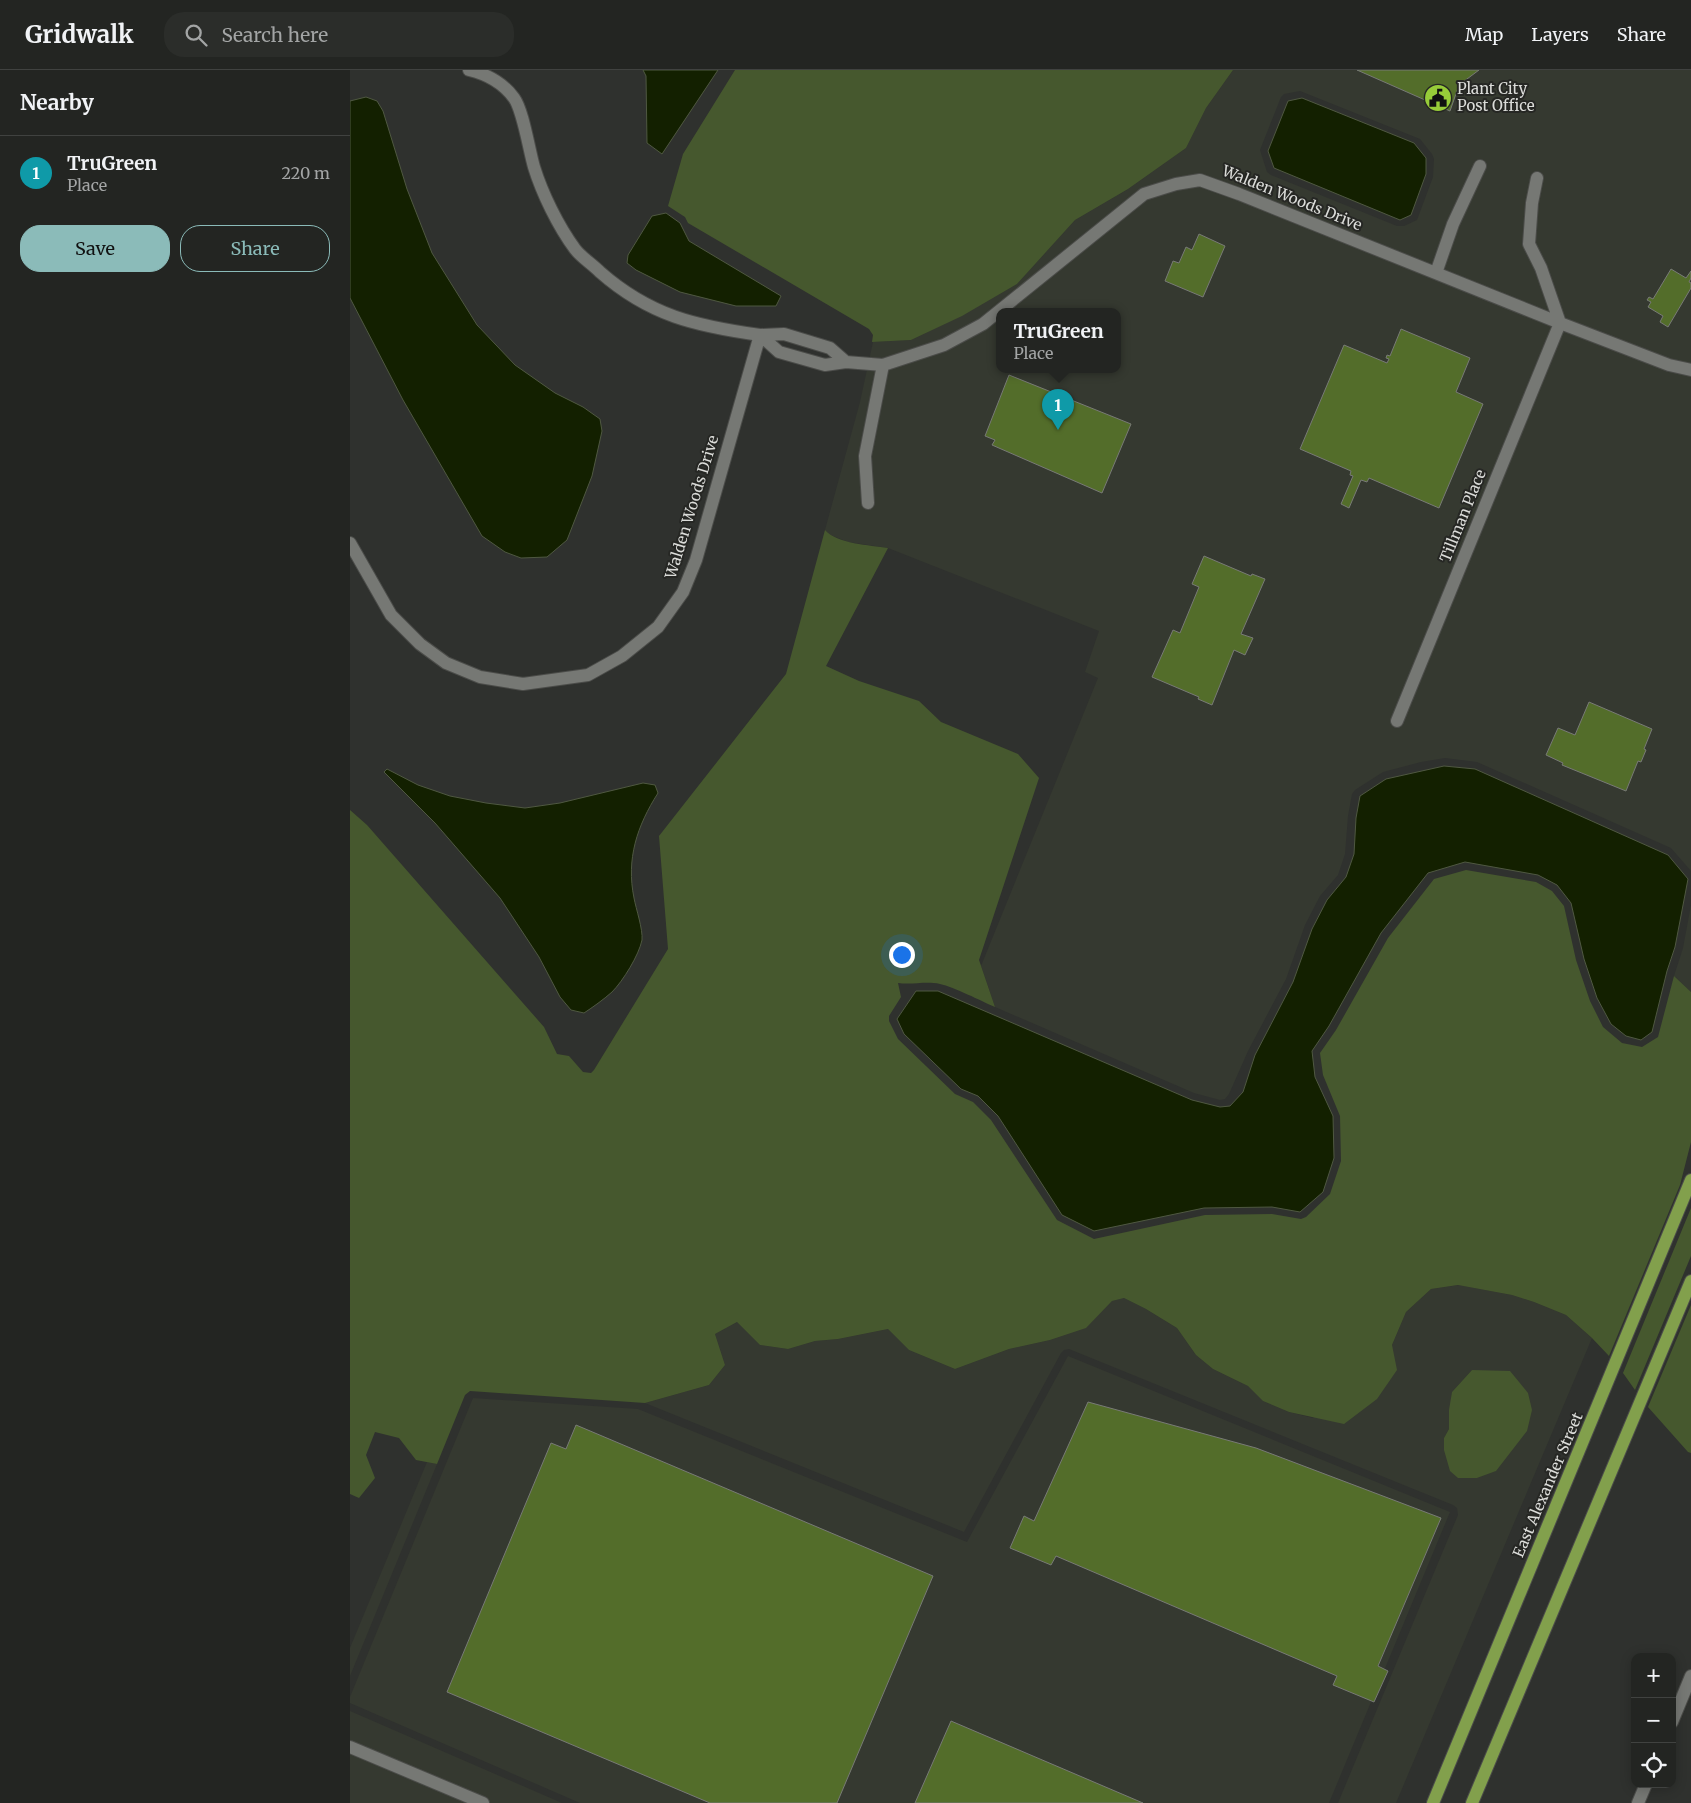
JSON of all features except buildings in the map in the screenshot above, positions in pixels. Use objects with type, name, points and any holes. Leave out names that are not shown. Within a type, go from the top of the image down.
[{"type":"main road","name":"East Alexander Street","points":[[1433,1803],[1691,1180]]},
{"type":"main road","points":[[1472,1803],[1691,1281]]},
{"type":"street","points":[[469,70],[482,73],[501,85],[514,98],[535,169],[552,210],[575,249],[619,288],[656,310],[691,323],[721,330],[760,335],[784,334],[830,348],[846,362]]},
{"type":"street","points":[[1436,273],[1453,224],[1480,166]]},
{"type":"street","points":[[1537,178],[1532,203],[1529,244],[1541,268],[1560,323]]},
{"type":"street","name":"Walden Woods Drive","points":[[1003,308],[1144,194],[1176,184],[1200,180],[1230,190],[1560,323],[1669,365],[1691,370]]},
{"type":"street","name":"Walden Woods Drive","points":[[350,542],[391,615],[420,644],[446,662],[480,677],[523,684],[588,676],[622,656],[658,627],[683,592],[696,560],[760,335],[779,352],[825,366],[846,362],[883,365],[944,345],[983,324],[996,314]]},
{"type":"street","name":"Tillman Place","points":[[1397,721],[1560,323]]},
{"type":"street","points":[[868,503],[865,456],[883,365]]},
{"type":"street","name":"Walden Woods Drive","points":[[1669,365],[1691,380]]},
{"type":"street","points":[[1676,1712],[1691,1676]]},
{"type":"street","points":[[350,1747],[483,1803]]},
{"type":"street","points":[[1638,1803],[1644,1788]]},
{"type":"shaded area","points":[[643,70],[718,70],[662,154],[647,143],[646,76]]},
{"type":"shaded area","points":[[735,70],[1233,70],[1206,108],[1186,148],[1128,189],[1075,220],[1017,284],[962,316],[911,340],[872,342],[873,335],[869,329],[688,223],[685,217],[668,206],[683,154]]},
{"type":"shaded area","points":[[1233,70],[1691,70],[1691,871],[1671,848],[1477,762],[1445,758],[1383,772],[1355,790],[1352,794],[1345,854],[1338,875],[1320,896],[1305,925],[1286,979],[1248,1051],[1229,1094],[1225,1099],[1220,1100],[1194,1093],[995,1007],[981,966],[1098,678],[1085,672],[1099,631],[888,548],[848,542],[828,534],[825,530],[860,402],[873,342],[911,340],[963,315],[1017,284],[1075,220],[1128,189],[1186,148],[1206,108]],"holes":[[[1300,91],[1420,139],[1434,159],[1433,177],[1417,220],[1404,226],[1397,226],[1271,175],[1267,172],[1260,150],[1281,97],[1284,94]]]},
{"type":"shaded area","points":[[366,97],[377,101],[383,111],[407,189],[432,253],[477,325],[515,365],[555,393],[583,407],[600,419],[602,431],[592,476],[567,540],[547,557],[521,558],[505,552],[482,536],[403,400],[350,298],[350,101]]},
{"type":"shaded area","points":[[1302,98],[1414,143],[1426,158],[1426,174],[1411,215],[1400,220],[1274,168],[1268,151],[1288,101]]},
{"type":"shaded area","points":[[666,213],[680,223],[689,241],[781,296],[776,306],[736,306],[680,292],[636,270],[627,263],[628,255],[652,216]]},
{"type":"shaded area","points":[[825,530],[830,535],[845,541],[888,548],[826,666],[859,681],[919,701],[941,722],[1018,754],[1039,778],[979,960],[995,1007],[940,984],[898,983],[901,997],[889,1016],[889,1021],[898,1039],[955,1094],[973,1102],[991,1120],[1057,1220],[1094,1239],[1205,1215],[1272,1214],[1301,1219],[1306,1217],[1330,1194],[1341,1161],[1340,1116],[1323,1075],[1320,1053],[1336,1030],[1388,938],[1434,879],[1466,870],[1536,882],[1552,891],[1564,906],[1576,960],[1590,1001],[1603,1027],[1622,1043],[1642,1047],[1658,1037],[1674,976],[1691,992],[1691,1142],[1680,1185],[1609,1356],[1566,1315],[1534,1302],[1512,1295],[1458,1285],[1431,1289],[1406,1312],[1392,1345],[1397,1370],[1377,1399],[1344,1424],[1289,1412],[1263,1401],[1248,1386],[1213,1369],[1196,1355],[1177,1328],[1124,1298],[1112,1301],[1086,1328],[1050,1340],[1009,1349],[955,1369],[909,1350],[888,1329],[838,1339],[815,1341],[788,1349],[760,1345],[737,1322],[715,1334],[725,1365],[709,1385],[645,1403],[470,1391],[465,1395],[437,1464],[416,1460],[399,1438],[375,1432],[366,1455],[375,1478],[359,1498],[350,1494],[350,810],[367,825],[544,1027],[557,1054],[569,1056],[583,1072],[591,1073],[668,949],[659,836],[786,674]]},
{"type":"shaded area","points":[[1444,766],[1475,769],[1668,855],[1688,879],[1675,947],[1652,1032],[1641,1040],[1626,1036],[1611,1024],[1597,998],[1584,959],[1571,903],[1557,885],[1538,875],[1465,862],[1428,873],[1381,933],[1329,1026],[1312,1051],[1315,1077],[1333,1116],[1334,1158],[1323,1192],[1300,1212],[1272,1207],[1204,1208],[1094,1231],[1062,1215],[998,1116],[978,1096],[961,1089],[904,1034],[897,1019],[916,991],[938,991],[1192,1100],[1220,1107],[1230,1106],[1243,1092],[1255,1055],[1293,982],[1312,929],[1327,900],[1346,877],[1354,854],[1356,818],[1360,796],[1386,779]]},
{"type":"shaded area","points":[[387,769],[418,785],[450,796],[525,808],[560,803],[643,783],[655,785],[658,793],[639,830],[631,870],[642,940],[630,968],[612,992],[584,1013],[571,1010],[560,997],[539,957],[500,898],[435,823],[384,772]]},
{"type":"shaded area","points":[[1691,905],[1691,992],[1674,976],[1683,948]]},
{"type":"shaded area","points":[[1691,1208],[1691,1256],[1635,1390],[1623,1373]]},
{"type":"shaded area","points":[[1459,1285],[1512,1295],[1566,1315],[1592,1338],[1396,1803],[1338,1803],[1458,1515],[1457,1508],[1453,1505],[1069,1349],[1061,1353],[964,1532],[645,1403],[709,1385],[725,1365],[715,1334],[737,1322],[760,1345],[788,1349],[815,1341],[838,1339],[888,1329],[909,1350],[955,1369],[1009,1349],[1050,1340],[1085,1328],[1112,1301],[1124,1298],[1177,1328],[1196,1355],[1213,1369],[1248,1386],[1263,1401],[1289,1412],[1313,1418],[1392,1345],[1406,1312],[1431,1289]],"holes":[[[1472,1370],[1495,1471],[1477,1478],[1458,1478],[1444,1438],[1449,1429],[1452,1392]]]},
{"type":"shaded area","points":[[1691,1305],[1691,1453],[1688,1452],[1648,1407]]},
{"type":"shaded area","points":[[1068,1356],[1450,1512],[1329,1803],[580,1803],[350,1703],[350,1697],[473,1398],[638,1409],[967,1542]]},
{"type":"shaded area","points":[[1472,1370],[1510,1371],[1528,1393],[1532,1410],[1527,1431],[1496,1471],[1477,1478],[1458,1478],[1450,1471],[1444,1450],[1444,1438],[1449,1429],[1449,1410],[1452,1392]]},
{"type":"shaded area","points":[[427,1462],[437,1464],[350,1676],[350,1648]]},
{"type":"shaded area","points":[[350,1711],[562,1803],[350,1803]]},
{"type":"place","name":"Plant City Post Office","points":[[1438,98]]},
{"type":"place","name":"TruGreen","points":[[1058,430]]}]
